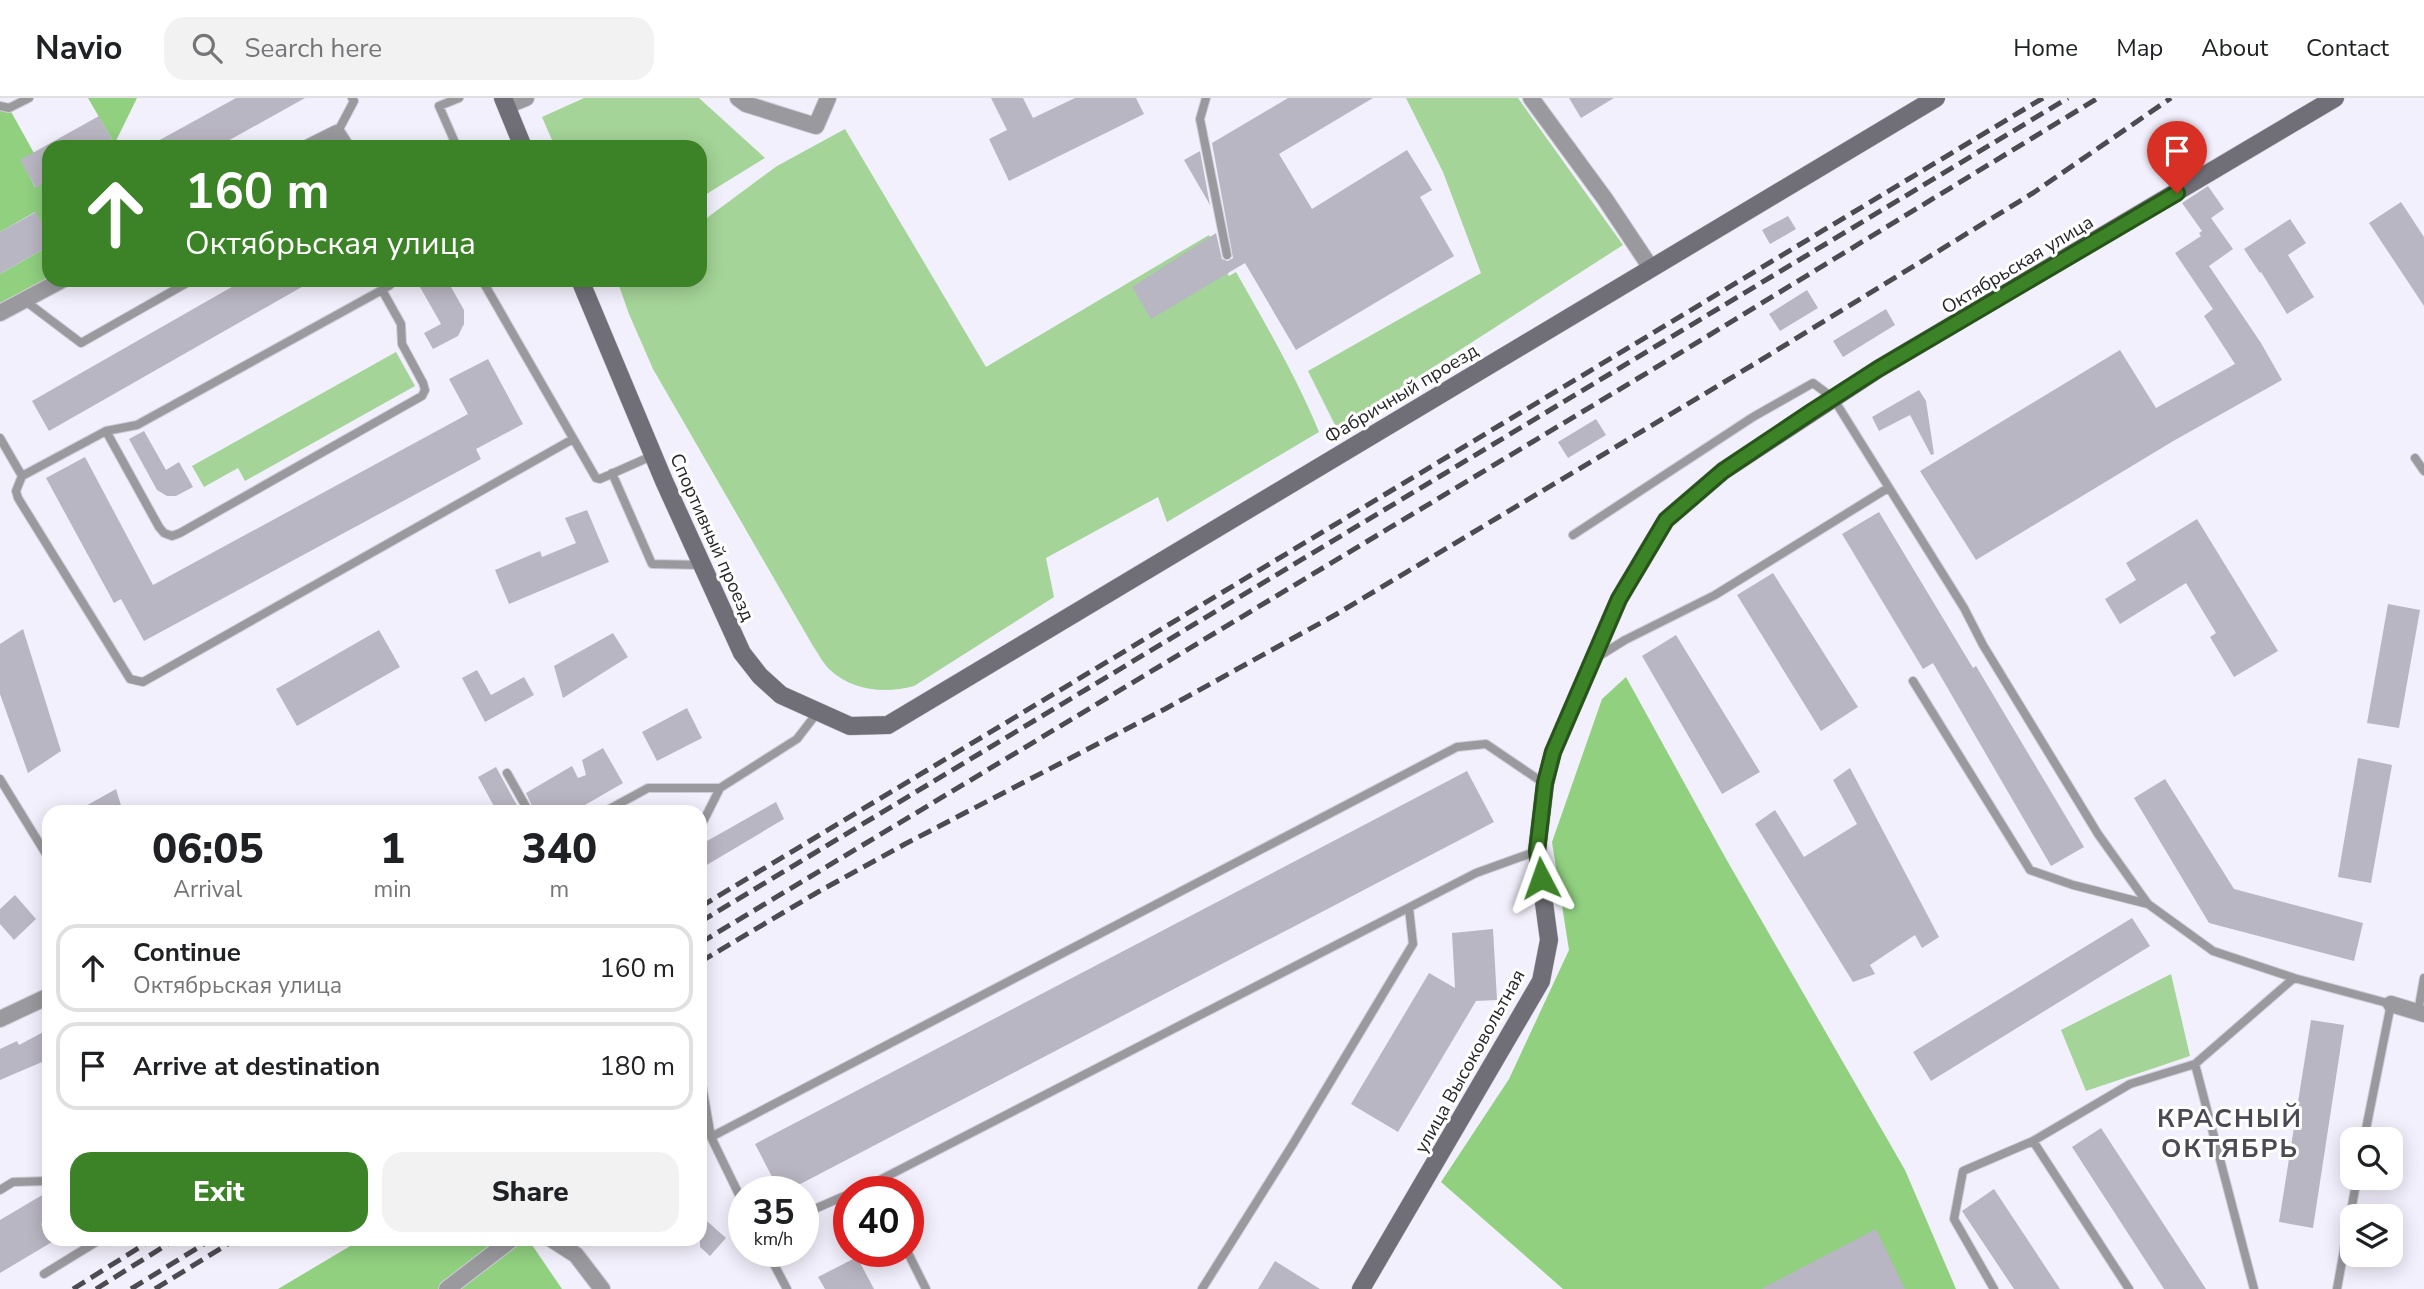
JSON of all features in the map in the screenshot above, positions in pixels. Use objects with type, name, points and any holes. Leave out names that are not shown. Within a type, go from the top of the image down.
[{"type":"main road","name":"Фабричный проезд","points":[[888,725],[1936,98]]},
{"type":"main road","name":"Октябрьская улица","points":[[1723,471],[1878,369],[2335,98]]},
{"type":"main road","points":[[504,102],[520,140]]},
{"type":"main road","name":"Спортивный проезд","points":[[583,287],[742,653],[781,695],[850,726],[888,725]]},
{"type":"main road","name":"улица Высоковольтная","points":[[1361,1289],[1541,981],[1549,940],[1537,851],[1545,783],[1553,752],[1591,662],[1619,599],[1666,520],[1723,471]]},
{"type":"street","points":[[504,102],[526,98]]},
{"type":"street","points":[[738,98],[746,104],[816,126],[828,98]]},
{"type":"street","points":[[1531,98],[1605,199],[1651,268]]},
{"type":"street","points":[[0,313],[49,287]]},
{"type":"street","points":[[0,1019],[42,999]]},
{"type":"street","points":[[2390,1004],[2421,1013]]},
{"type":"street","points":[[447,1289],[503,1246]]},
{"type":"street","points":[[562,1246],[576,1255],[602,1289]]},
{"type":"lane","points":[[0,106],[9,108],[29,98]]},
{"type":"lane","points":[[341,140],[354,101],[352,98]]},
{"type":"lane","points":[[454,140],[439,106],[459,98]]},
{"type":"lane","points":[[1206,98],[1200,119],[1227,255]]},
{"type":"lane","points":[[24,300],[81,343],[180,287]]},
{"type":"lane","points":[[387,287],[137,425],[106,431],[22,476],[16,491],[18,498],[130,679],[143,682],[573,439]]},
{"type":"lane","points":[[486,287],[596,478],[600,479],[654,455]]},
{"type":"lane","points":[[106,431],[159,527],[172,536],[180,533],[422,396],[425,390],[423,383],[402,344],[401,324],[382,290]]},
{"type":"lane","points":[[1573,535],[1813,383],[1833,398],[1964,608],[1983,645],[2098,834],[2148,904],[2213,951],[2294,978],[2390,1004],[2366,1127]]},
{"type":"lane","points":[[0,438],[22,476]]},
{"type":"lane","points":[[2416,458],[2424,471]]},
{"type":"lane","points":[[612,473],[652,564],[702,565]]},
{"type":"lane","points":[[1591,662],[1625,640],[1716,595],[1888,488]]},
{"type":"lane","points":[[1913,681],[2031,870],[2073,885],[2148,904]]},
{"type":"lane","points":[[707,814],[720,788],[797,739],[817,712]]},
{"type":"lane","points":[[711,1137],[1457,747],[1486,744],[1545,783]]},
{"type":"lane","points":[[507,773],[525,805]]},
{"type":"lane","points":[[0,779],[42,848]]},
{"type":"lane","points":[[617,805],[648,788],[720,788]]},
{"type":"lane","points":[[897,1176],[1476,873],[1537,851]]},
{"type":"lane","points":[[1202,1289],[1413,944],[1409,908]]},
{"type":"lane","points":[[1994,1289],[1954,1219],[1963,1171],[2033,1141],[2130,1084],[2194,1064],[2294,978]]},
{"type":"lane","points":[[2421,1013],[2424,978]]},
{"type":"lane","points":[[2194,1064],[2254,1289]]},
{"type":"lane","points":[[707,1114],[711,1137],[730,1176]]},
{"type":"lane","points":[[2033,1141],[2129,1289]]},
{"type":"lane","points":[[0,1189],[13,1182],[42,1181]]},
{"type":"lane","points":[[2337,1289],[2355,1190]]},
{"type":"lane","points":[[44,1274],[90,1246]]},
{"type":"lane","points":[[775,1267],[787,1289]]},
{"type":"lane","points":[[915,1267],[926,1289]]},
{"type":"green space","points":[[88,98],[137,98],[116,140],[112,140]]},
{"type":"green space","points":[[584,98],[699,98],[765,158],[707,194],[707,140],[552,140],[542,117]]},
{"type":"green space","points":[[1406,98],[1518,98],[1623,245],[1337,429],[1308,371],[1481,273],[1443,172]]},
{"type":"green space","points":[[0,106],[9,108],[34,153],[21,160],[35,187],[42,184],[42,224],[35,212],[0,232]]},
{"type":"green space","points":[[845,129],[986,367],[1209,235],[1229,276],[1236,272],[1269,331],[1319,432],[1167,522],[1158,497],[1046,558],[1054,597],[914,686],[880,690],[848,682],[829,669],[813,646],[653,369],[619,287],[707,287],[707,218],[777,166]]},
{"type":"green space","points":[[42,250],[42,285],[0,313],[0,274]]},
{"type":"green space","points":[[396,352],[415,386],[245,481],[238,468],[204,487],[192,466]]},
{"type":"green space","points":[[1626,677],[1725,857],[1905,1170],[1956,1289],[1563,1289],[1441,1182],[1509,1079],[1569,950],[1552,842],[1602,699]]},
{"type":"green space","points":[[2171,974],[2190,1056],[2086,1091],[2061,1030]]},
{"type":"green space","points":[[350,1246],[533,1246],[562,1289],[278,1289]]},
{"type":"building","points":[[236,98],[305,98],[230,140],[160,140]]},
{"type":"building","points":[[991,98],[1023,98],[1033,118],[1075,98],[1136,98],[1144,114],[1009,181],[989,139],[1007,130]]},
{"type":"building","points":[[1288,98],[1373,98],[1279,154],[1312,209],[1407,150],[1432,190],[1420,197],[1454,256],[1296,350],[1245,263],[1151,319],[1132,287],[1216,233],[1222,259],[1228,261],[1233,258],[1212,143]]},
{"type":"building","points":[[1569,98],[1614,98],[1581,118]]},
{"type":"building","points":[[99,116],[112,140],[56,140]]},
{"type":"building","points":[[42,148],[42,184],[36,188],[20,160]]},
{"type":"building","points":[[1200,151],[1210,205],[1184,160]]},
{"type":"building","points":[[2208,186],[2224,209],[2211,218],[2233,249],[2209,266],[2261,343],[2282,380],[2175,440],[1976,560],[1920,471],[2120,350],[2156,408],[2235,364],[2204,316],[2213,309],[2175,253],[2201,236],[2199,233],[2202,231],[2182,203]]},
{"type":"building","points":[[2401,202],[2424,237],[2424,306],[2369,223]]},
{"type":"building","points":[[36,212],[42,223],[42,250],[0,274],[0,232]]},
{"type":"building","points":[[1788,216],[1796,229],[1770,244],[1762,230]]},
{"type":"building","points":[[2290,219],[2306,243],[2288,255],[2314,297],[2287,314],[2244,249]]},
{"type":"building","points":[[232,287],[302,287],[49,431],[32,401]]},
{"type":"building","points":[[420,287],[451,287],[464,310],[464,324],[458,336],[433,349],[424,333],[441,324]]},
{"type":"building","points":[[1807,290],[1818,308],[1780,331],[1769,314]]},
{"type":"building","points":[[1886,309],[1895,325],[1843,357],[1833,341]]},
{"type":"building","points":[[488,359],[523,424],[476,449],[481,459],[144,641],[121,599],[114,603],[46,478],[85,457],[153,585],[468,414],[449,379]]},
{"type":"building","points":[[1919,390],[1926,401],[1934,454],[1931,455],[1910,415],[1879,431],[1872,417]]},
{"type":"building","points":[[1596,419],[1606,435],[1568,458],[1558,442]]},
{"type":"building","points":[[144,431],[166,470],[179,462],[193,487],[176,496],[167,496],[157,490],[129,439]]},
{"type":"building","points":[[587,510],[609,562],[509,604],[495,570],[540,551],[542,557],[576,543],[565,518]]},
{"type":"building","points":[[1879,512],[1973,668],[1976,666],[2084,847],[2051,866],[1933,663],[1923,669],[1842,534]]},
{"type":"building","points":[[2197,519],[2278,651],[2234,677],[2210,637],[2216,633],[2186,583],[2120,624],[2105,599],[2136,580],[2126,563]]},
{"type":"building","points":[[1773,573],[1858,707],[1821,731],[1737,595]]},
{"type":"building","points":[[2388,604],[2420,610],[2399,728],[2367,723]]},
{"type":"building","points":[[23,629],[61,751],[28,773],[0,694],[0,644]]},
{"type":"building","points":[[379,630],[400,667],[297,726],[276,689]]},
{"type":"building","points":[[613,633],[628,657],[563,698],[554,666]]},
{"type":"building","points":[[1676,635],[1760,772],[1722,794],[1642,656]]},
{"type":"building","points":[[477,670],[491,695],[524,677],[534,695],[485,722],[462,678]]},
{"type":"building","points":[[687,708],[702,738],[657,761],[642,732]]},
{"type":"building","points":[[603,748],[623,783],[585,805],[532,805],[526,793],[572,766],[578,778],[586,775],[582,760]]},
{"type":"building","points":[[2358,758],[2392,765],[2371,883],[2338,877]]},
{"type":"building","points":[[496,767],[517,805],[493,805],[478,777]]},
{"type":"building","points":[[1850,768],[1939,937],[1922,948],[1915,935],[1870,965],[1875,974],[1853,982],[1755,824],[1775,810],[1804,857],[1857,824],[1833,780]]},
{"type":"building","points":[[1467,771],[1494,822],[816,1176],[772,1176],[755,1144]]},
{"type":"building","points":[[2165,779],[2234,889],[2363,923],[2354,961],[2209,923],[2134,798]]},
{"type":"building","points":[[116,789],[121,805],[87,805]]},
{"type":"building","points":[[776,802],[784,819],[707,865],[707,841]]},
{"type":"building","points":[[15,895],[36,919],[14,940],[0,924],[0,909]]},
{"type":"building","points":[[2132,918],[2150,946],[1931,1081],[1913,1052]]},
{"type":"building","points":[[1493,929],[1497,1000],[1476,1001],[1398,1132],[1351,1104],[1429,973],[1455,988],[1452,933]]},
{"type":"building","points":[[2311,1020],[2344,1025],[2313,1228],[2279,1222]]},
{"type":"building","points":[[42,1033],[42,1062],[0,1080],[0,1049],[17,1041],[19,1045]]},
{"type":"building","points":[[2101,1128],[2206,1289],[2164,1289],[2072,1147]]},
{"type":"building","points":[[1994,1189],[2060,1289],[2014,1289],[1962,1211]]},
{"type":"building","points":[[42,1195],[42,1246],[45,1246],[0,1273],[0,1220]]},
{"type":"building","points":[[707,1221],[726,1238],[710,1256],[700,1247],[707,1246]]},
{"type":"building","points":[[1876,1229],[1905,1289],[1761,1289]]},
{"type":"building","points":[[1275,1261],[1320,1289],[1258,1289]]},
{"type":"building","points":[[838,1267],[862,1267],[874,1289],[825,1289],[818,1277]]},
{"type":"railway","points":[[707,903],[2043,98]]},
{"type":"railway","points":[[707,918],[2068,98]]},
{"type":"railway","points":[[707,939],[2098,98]]},
{"type":"railway","points":[[707,958],[905,844],[1165,709],[1335,615],[1751,366],[2033,193],[2171,98]]},
{"type":"railway","points":[[73,1289],[142,1246]]},
{"type":"railway","points":[[96,1289],[165,1246]]},
{"type":"railway","points":[[131,1289],[201,1246]]},
{"type":"railway","points":[[155,1289],[225,1246]]},
{"type":"district","name":"КРАСНЫЙ ОКТЯБРЬ","points":[[2230,1133]]},
{"type":"route","points":[[1541,878],[1537,851],[1545,783],[1553,752],[1619,599],[1666,520],[1723,471],[1878,369],[2177,193]]}]
